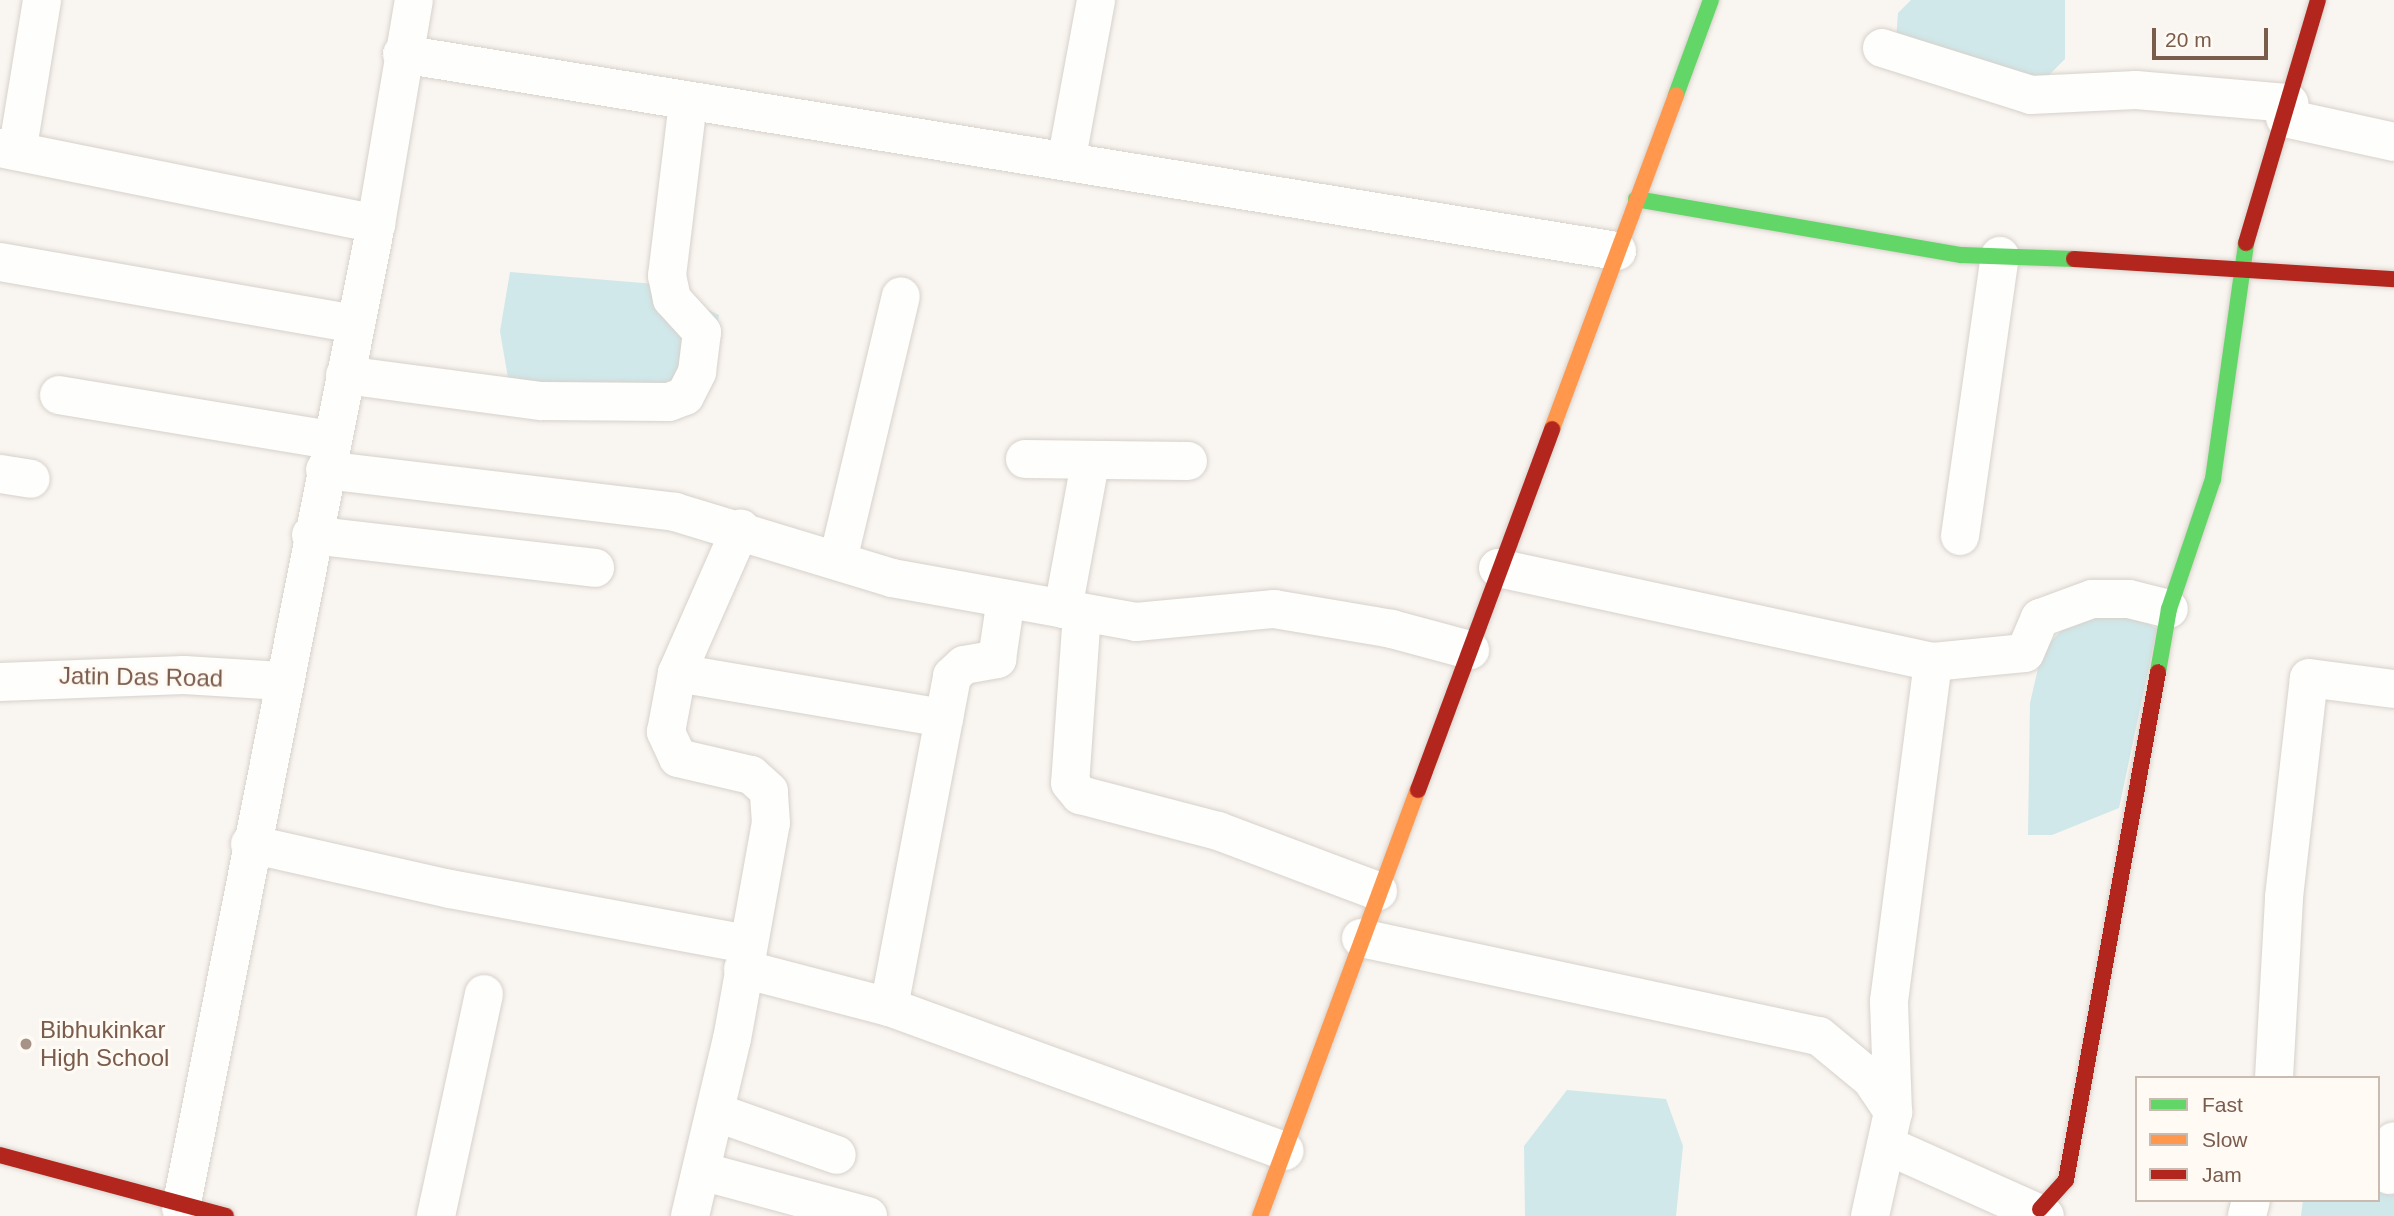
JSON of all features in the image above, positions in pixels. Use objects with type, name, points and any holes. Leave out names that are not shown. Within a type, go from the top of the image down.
[{"type":"street","points":[[42,0],[9,147],[376,224]]},
{"type":"street","points":[[165,1209],[250,844],[376,224],[402,54],[414,0]]},
{"type":"street","points":[[1066,157],[1096,0]]},
{"type":"street","points":[[1260,1216],[1286,1151],[1378,891],[1711,0]]},
{"type":"street","points":[[1361,938],[1819,1035],[1871,1079],[1890,1128],[1955,1180],[2043,1212],[2066,1180],[2169,610],[2213,480],[2239,267],[2318,0]]},
{"type":"street","points":[[1882,48],[2031,95],[2136,90],[2287,110],[2394,142]]},
{"type":"street","points":[[402,54],[892,137],[1066,157],[1617,251]]},
{"type":"street","points":[[345,374],[541,401],[669,402],[685,396],[697,372],[702,332],[672,299],[667,276],[688,102]]},
{"type":"street","points":[[1636,199],[2000,256],[2239,267],[2394,279]]},
{"type":"street","points":[[1960,536],[2000,256]]},
{"type":"street","points":[[0,262],[355,324]]},
{"type":"street","points":[[838,560],[901,296]]},
{"type":"street","points":[[59,394],[328,455],[675,512],[741,528],[892,578],[1072,611],[1136,622],[1274,610],[1392,629],[1470,650]]},
{"type":"street","points":[[1025,459],[1090,463],[1188,461]]},
{"type":"street","points":[[1090,463],[1072,611],[1070,783],[1080,796],[1218,831],[1378,891]]},
{"type":"street","points":[[690,1216],[715,1112],[771,822],[769,791],[751,775],[678,758],[668,747],[677,673],[741,528]]},
{"type":"street","points":[[311,535],[595,568]]},
{"type":"street","points":[[1498,568],[1933,662],[2025,653],[2040,618],[2092,598],[2129,598],[2169,610]]},
{"type":"street","points":[[889,1007],[944,718],[956,669],[997,659],[1006,598]]},
{"type":"street","points":[[1870,1216],[1890,1128],[1889,1001],[1933,662]]},
{"type":"street","points":[[677,673],[944,718]]},
{"type":"street","name":"Jatin Das Road","points":[[0,682],[184,675],[282,681]]},
{"type":"street","points":[[2274,1076],[2284,897],[2309,678],[2394,689]]},
{"type":"street","points":[[250,844],[745,956],[1286,1151]]},
{"type":"street","points":[[436,1216],[484,994]]},
{"type":"street","points":[[715,1112],[837,1155]]},
{"type":"street","points":[[0,1155],[165,1209],[226,1216]]},
{"type":"street","points":[[701,1171],[869,1216]]},
{"type":"water","points":[[1911,0],[2065,0],[2065,59],[2044,80],[1896,39],[1898,13]]},
{"type":"water","points":[[510,272],[655,284],[719,315],[707,382],[610,391],[509,384],[500,331]]},
{"type":"water","points":[[2124,608],[2157,629],[2119,808],[2052,835],[2028,835],[2030,703],[2042,651],[2072,619]]},
{"type":"water","points":[[1567,1090],[1666,1099],[1683,1146],[1676,1216],[1525,1216],[1524,1146]]},
{"type":"water","points":[[2380,1181],[2394,1187],[2394,1216],[2301,1216],[2303,1202],[2380,1202]]},
{"type":"traffic: fast","points":[[1676,95],[1711,0]]},
{"type":"traffic: fast","points":[[1636,199],[1961,255],[2074,259]]},
{"type":"traffic: fast","points":[[2158,672],[2169,609],[2213,479],[2246,243]]},
{"type":"traffic: slow","points":[[1552,429],[1676,95]]},
{"type":"traffic: slow","points":[[1260,1216],[1418,790]]},
{"type":"traffic: jam","points":[[2246,243],[2318,0]]},
{"type":"traffic: jam","points":[[2074,259],[2394,279]]},
{"type":"traffic: jam","points":[[1418,790],[1552,429]]},
{"type":"traffic: jam","points":[[2040,1209],[2066,1180],[2158,672]]},
{"type":"traffic: jam","points":[[0,1155],[226,1216]]},
{"type":"place","name":"Bibhukinkar High School","points":[[26,1044]]}]
